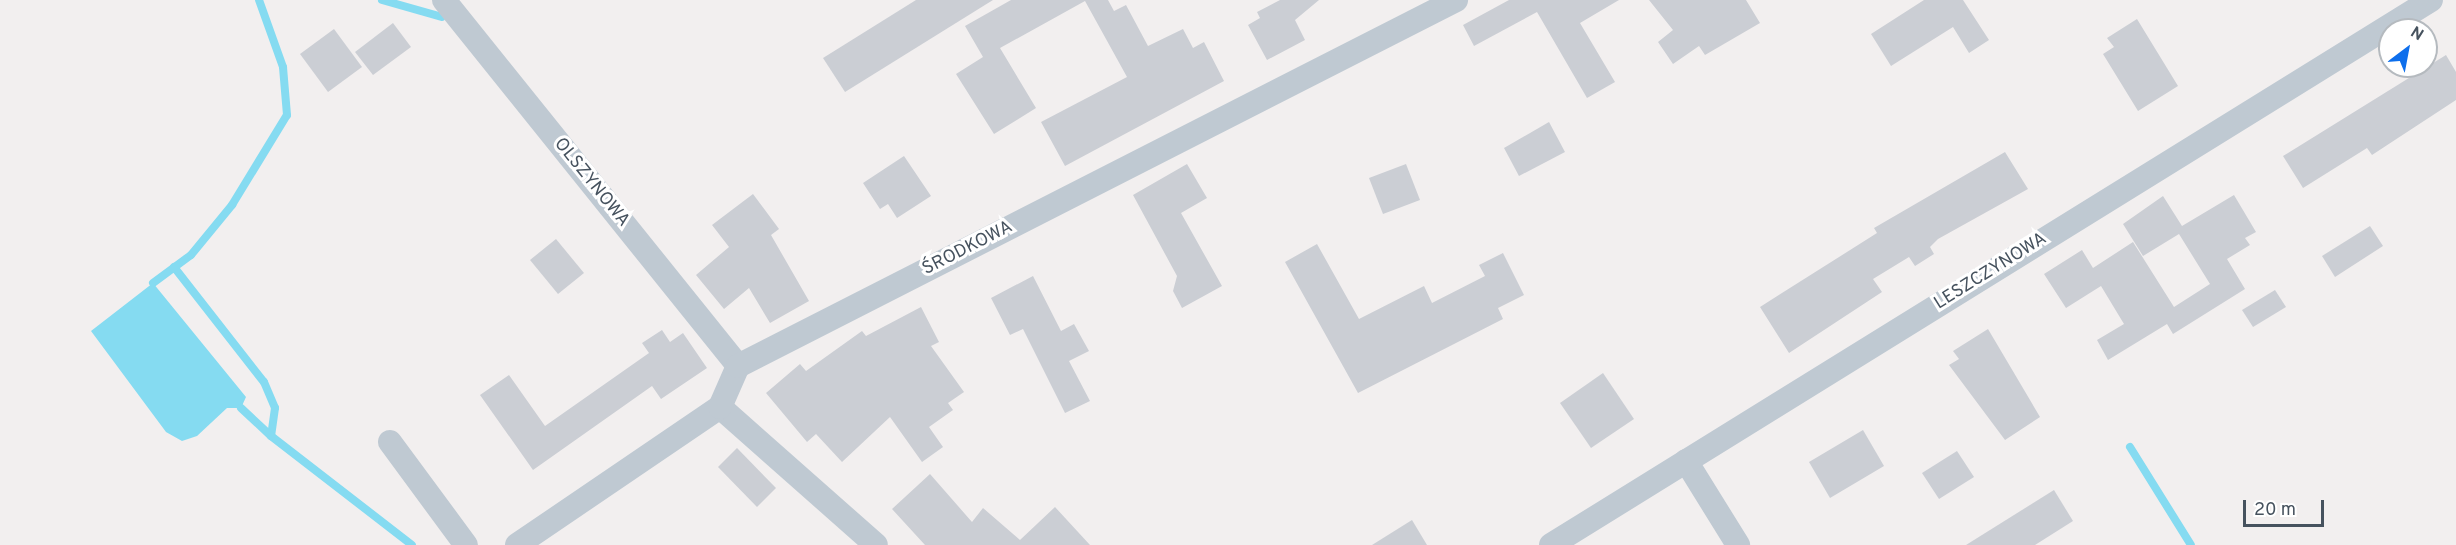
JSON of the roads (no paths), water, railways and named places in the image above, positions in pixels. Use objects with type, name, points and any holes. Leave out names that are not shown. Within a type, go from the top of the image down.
[{"type":"street","name":"OLSZYNOWA","points":[[444,0],[738,366]]},
{"type":"street","name":"ŚRODKOWA","points":[[738,366],[1456,0]]},
{"type":"street","name":"LESZCZYNOWA","points":[[1551,545],[2431,0]]},
{"type":"street","points":[[517,545],[720,407],[738,366]]},
{"type":"street","points":[[720,407],[876,545]]},
{"type":"street","points":[[390,442],[466,545]]},
{"type":"street","points":[[1686,461],[1738,545]]},
{"type":"water","points":[[153,283],[246,397],[241,408],[227,408],[197,436],[182,441],[166,432],[91,331]]},
{"type":"waterway","points":[[153,283],[191,255],[232,205],[287,115],[283,67],[259,0]]},
{"type":"waterway","points":[[382,0],[442,17]]},
{"type":"waterway","points":[[174,267],[264,382],[275,408],[271,436],[412,545]]},
{"type":"waterway","points":[[241,408],[271,436]]},
{"type":"waterway","points":[[2130,447],[2191,545]]}]
